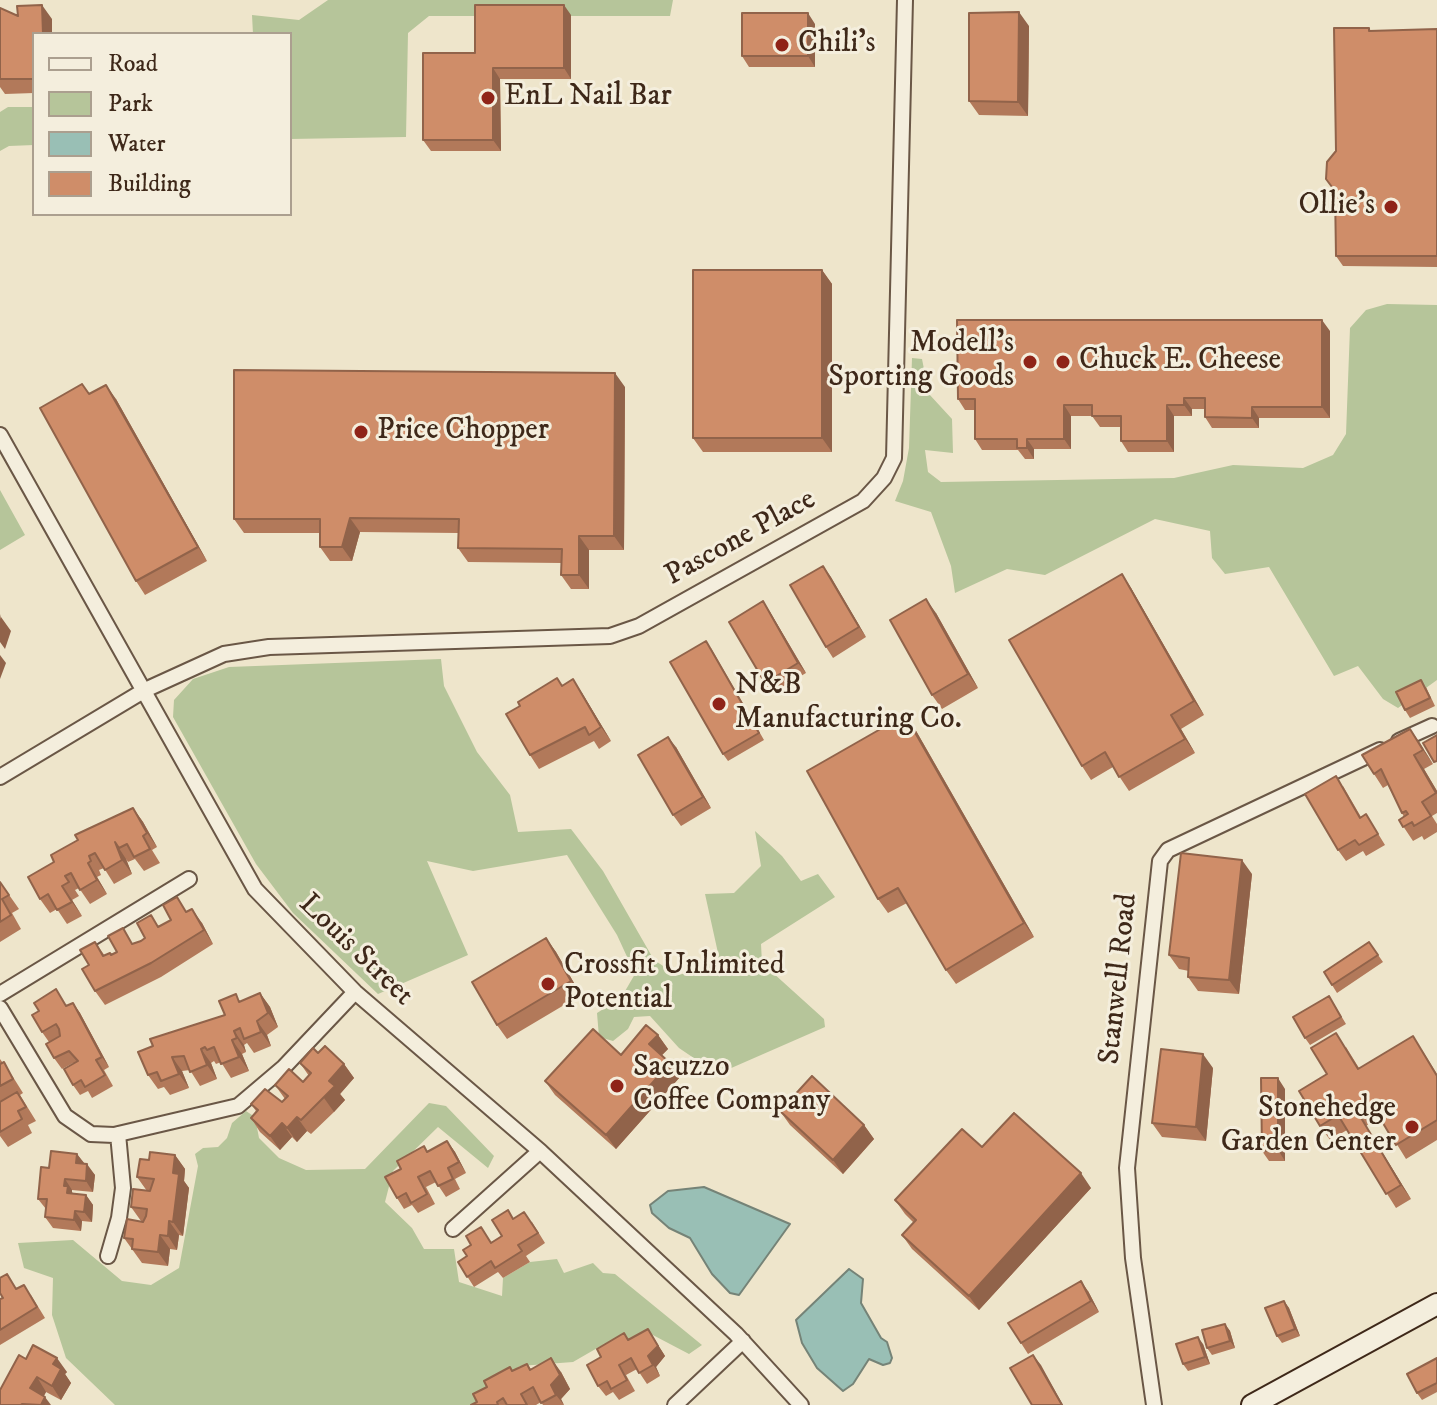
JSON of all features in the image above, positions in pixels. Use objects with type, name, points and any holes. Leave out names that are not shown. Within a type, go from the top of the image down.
[{"type":"main road","points":[[1252,1405],[1437,1304]]},
{"type":"street","name":"Pascone Place","points":[[0,777],[145,690],[224,654],[269,647],[610,636],[639,626],[863,501],[884,478],[894,458],[905,0]]},
{"type":"street","name":"Louis Street","points":[[0,435],[255,889],[355,992],[540,1151],[743,1341],[801,1405]]},
{"type":"street","name":"Stanwell Road","points":[[1154,1405],[1133,1258],[1127,1168],[1160,861],[1168,850],[1432,726]]},
{"type":"street","points":[[0,994],[189,879]]},
{"type":"street","points":[[0,1008],[65,1116],[91,1134],[118,1134],[238,1106],[284,1067],[355,992]]},
{"type":"street","points":[[108,1256],[119,1218],[123,1188],[118,1134]]},
{"type":"street","points":[[453,1229],[540,1151]]},
{"type":"street","points":[[675,1405],[743,1341]]},
{"type":"green space","points":[[328,0],[673,0],[670,16],[429,16],[408,33],[406,137],[292,139],[292,32],[253,32],[252,15],[299,20]]},
{"type":"green space","points":[[8,107],[32,107],[32,145],[9,146],[0,151],[0,112]]},
{"type":"green space","points":[[1387,304],[1437,305],[1437,680],[1398,708],[1383,699],[1358,666],[1334,676],[1269,567],[1225,574],[1212,558],[1210,531],[1155,519],[1045,575],[1007,569],[955,593],[951,566],[931,512],[895,501],[903,481],[909,448],[912,358],[922,359],[929,394],[952,419],[953,453],[925,450],[928,472],[941,482],[1174,478],[1233,465],[1303,468],[1333,455],[1346,434],[1350,328],[1366,310]]},
{"type":"green space","points":[[0,490],[25,535],[0,550]]},
{"type":"green space","points":[[441,659],[444,686],[477,752],[510,795],[518,832],[571,829],[603,871],[654,960],[677,975],[704,970],[718,953],[705,894],[734,893],[761,866],[755,831],[782,856],[801,881],[818,874],[835,897],[761,944],[762,963],[824,1019],[825,1027],[729,1069],[707,1067],[679,1048],[650,1016],[634,1017],[628,1029],[613,1041],[599,1037],[597,1013],[621,998],[635,974],[617,935],[567,855],[473,871],[427,861],[468,955],[378,994],[293,913],[256,864],[173,717],[174,700],[193,679],[229,667]]},
{"type":"green space","points":[[429,1103],[446,1106],[494,1156],[488,1168],[438,1127],[393,1171],[385,1202],[412,1228],[424,1249],[454,1249],[459,1282],[502,1296],[503,1278],[530,1262],[557,1259],[564,1273],[593,1263],[603,1273],[615,1274],[702,1345],[689,1354],[649,1333],[599,1347],[573,1362],[520,1366],[491,1386],[481,1405],[115,1405],[66,1358],[52,1315],[53,1278],[24,1268],[18,1243],[73,1240],[122,1281],[151,1285],[179,1268],[198,1166],[195,1154],[203,1148],[218,1147],[227,1138],[232,1123],[246,1111],[255,1117],[259,1138],[279,1158],[306,1170],[365,1169]]},
{"type":"water","points":[[704,1187],[790,1224],[739,1295],[730,1293],[712,1274],[690,1238],[669,1228],[652,1213],[650,1205],[668,1191]]},
{"type":"water","points":[[849,1269],[863,1279],[861,1303],[881,1338],[887,1342],[892,1358],[890,1363],[883,1365],[869,1359],[853,1384],[843,1391],[817,1368],[802,1343],[796,1320]]},
{"type":"building","points":[[42,5],[43,32],[32,32],[32,79],[0,79],[0,8],[18,16],[17,6]]},
{"type":"building","points":[[475,5],[564,5],[564,68],[493,68],[493,140],[423,140],[423,53],[475,53]]},
{"type":"building","points":[[1019,12],[1018,102],[969,101],[969,13]]},
{"type":"building","name":"Chili's","points":[[742,13],[808,13],[808,56],[742,56]]},
{"type":"building","points":[[1334,28],[1369,28],[1369,31],[1437,29],[1437,256],[1336,256],[1335,191],[1326,179],[1327,162],[1336,151]]},
{"type":"building","points":[[693,270],[822,270],[822,438],[693,438]]},
{"type":"building","points":[[957,320],[1322,320],[1322,407],[1252,407],[1252,418],[1205,417],[1205,398],[1184,398],[1184,405],[1167,405],[1167,441],[1121,441],[1121,416],[1092,416],[1092,405],[1064,405],[1064,439],[1027,439],[1027,448],[1017,448],[1017,439],[975,439],[975,399],[958,399]]},
{"type":"building","points":[[234,370],[615,373],[614,536],[579,536],[579,575],[561,575],[562,549],[458,548],[459,519],[350,518],[342,547],[320,547],[320,519],[234,519]]},
{"type":"building","points":[[82,384],[89,394],[106,385],[198,547],[136,581],[40,408]]},
{"type":"building","points":[[823,566],[859,627],[826,647],[790,585]]},
{"type":"building","points":[[1122,574],[1194,701],[1171,715],[1185,739],[1119,777],[1105,752],[1082,766],[1009,640]]},
{"type":"building","points":[[926,599],[968,674],[932,695],[890,620]]},
{"type":"building","points":[[763,601],[798,663],[765,683],[729,622]]},
{"type":"building","name":"N&B Manufacturing Co.","points":[[706,641],[759,733],[723,754],[670,662]]},
{"type":"building","points":[[557,678],[562,686],[573,679],[601,727],[589,735],[585,727],[530,755],[506,714],[520,706],[518,702]]},
{"type":"building","points":[[1421,680],[1430,698],[1405,710],[1396,692]]},
{"type":"building","points":[[905,715],[1024,923],[946,970],[898,888],[878,899],[807,771]]},
{"type":"building","points":[[1410,729],[1423,750],[1414,755],[1436,793],[1422,802],[1431,816],[1414,826],[1412,822],[1403,827],[1399,820],[1408,814],[1406,811],[1402,813],[1381,769],[1374,774],[1362,755]]},
{"type":"building","points":[[1437,735],[1437,761],[1434,762],[1423,743]]},
{"type":"building","points":[[668,737],[703,797],[673,815],[638,755]]},
{"type":"building","points":[[1336,776],[1360,818],[1366,814],[1378,834],[1359,845],[1355,840],[1338,850],[1305,794]]},
{"type":"building","points":[[133,808],[147,833],[143,836],[150,849],[134,857],[127,844],[119,848],[115,842],[122,860],[105,870],[95,853],[89,856],[91,861],[88,863],[97,880],[80,890],[71,873],[65,876],[69,882],[62,886],[72,902],[57,910],[48,894],[40,899],[28,877],[54,862],[51,855],[78,840],[75,835]]},
{"type":"building","points":[[1181,853],[1242,860],[1229,980],[1188,977],[1189,958],[1169,955]]},
{"type":"building","points":[[0,882],[9,895],[2,899],[11,915],[0,922]]},
{"type":"building","points":[[177,897],[186,912],[192,909],[204,930],[151,963],[95,991],[82,969],[89,965],[80,950],[95,942],[103,956],[117,952],[108,936],[123,928],[132,944],[141,941],[145,938],[137,923],[151,915],[158,927],[171,920],[163,905]]},
{"type":"building","points":[[546,938],[571,981],[497,1025],[472,982]]},
{"type":"building","points":[[1369,942],[1378,955],[1332,985],[1324,972]]},
{"type":"building","points":[[56,989],[66,1006],[73,1003],[102,1057],[96,1060],[105,1075],[85,1087],[81,1080],[73,1085],[64,1069],[78,1061],[69,1051],[54,1058],[46,1044],[60,1036],[56,1024],[42,1032],[32,1015],[39,1011],[34,1003]]},
{"type":"building","points":[[260,993],[268,1013],[257,1021],[261,1032],[244,1039],[240,1028],[234,1031],[237,1038],[232,1040],[239,1057],[221,1064],[214,1047],[207,1050],[205,1047],[201,1049],[207,1065],[190,1072],[184,1056],[172,1057],[179,1074],[161,1081],[157,1072],[148,1075],[138,1052],[153,1046],[150,1039],[225,1015],[219,1001],[236,994],[239,1002]]},
{"type":"building","points":[[1329,996],[1341,1017],[1305,1038],[1293,1017]]},
{"type":"building","name":"Sacuzzo Coffee Company","points":[[646,1025],[658,1035],[649,1044],[670,1063],[606,1135],[545,1081],[593,1029],[621,1055]]},
{"type":"building","name":"Stonehedge Garden Center","points":[[1336,1033],[1358,1069],[1413,1036],[1437,1076],[1437,1120],[1396,1145],[1371,1103],[1357,1111],[1401,1185],[1386,1194],[1338,1115],[1320,1126],[1299,1091],[1327,1074],[1311,1048]]},
{"type":"building","points":[[325,1046],[344,1064],[329,1081],[335,1086],[301,1120],[297,1117],[287,1128],[282,1123],[270,1136],[251,1118],[258,1110],[251,1104],[265,1089],[282,1102],[288,1096],[275,1085],[289,1069],[303,1082],[311,1073],[300,1063],[313,1048],[318,1053]]},
{"type":"building","points":[[1161,1049],[1203,1054],[1196,1127],[1152,1123]]},
{"type":"building","points":[[4,1062],[13,1079],[0,1086],[0,1064]]},
{"type":"building","points":[[812,1076],[864,1125],[833,1160],[780,1111]]},
{"type":"building","points":[[1261,1078],[1278,1078],[1278,1150],[1262,1151]]},
{"type":"building","points":[[17,1092],[26,1107],[18,1111],[22,1119],[0,1132],[0,1102]]},
{"type":"building","points":[[1014,1113],[1081,1173],[969,1296],[902,1235],[916,1220],[895,1200],[962,1129],[982,1147]]},
{"type":"building","points":[[447,1141],[459,1162],[448,1168],[453,1179],[438,1186],[430,1171],[418,1177],[427,1194],[411,1203],[406,1193],[397,1198],[385,1177],[401,1169],[397,1161],[424,1146],[427,1152]]},
{"type":"building","points":[[51,1151],[77,1154],[76,1163],[87,1164],[86,1181],[65,1179],[67,1193],[86,1195],[84,1212],[75,1211],[74,1220],[45,1217],[47,1199],[38,1199],[41,1167],[49,1168]]},
{"type":"building","points":[[150,1152],[175,1155],[173,1173],[179,1174],[173,1222],[169,1221],[168,1236],[160,1235],[158,1252],[132,1249],[133,1239],[124,1238],[127,1219],[143,1222],[146,1216],[147,1209],[131,1207],[133,1189],[150,1191],[154,1179],[137,1177],[140,1159],[149,1160]]},
{"type":"building","points":[[508,1210],[513,1219],[524,1212],[538,1233],[518,1245],[522,1251],[495,1268],[491,1261],[467,1277],[458,1262],[467,1256],[463,1250],[471,1245],[466,1236],[481,1227],[491,1243],[502,1236],[492,1220]]},
{"type":"building","points":[[7,1274],[16,1289],[24,1285],[37,1307],[0,1330],[0,1299],[3,1298],[0,1278]]},
{"type":"building","points":[[1081,1281],[1091,1301],[1021,1343],[1008,1323]]},
{"type":"building","points":[[1284,1301],[1295,1329],[1277,1336],[1265,1308]]},
{"type":"building","points":[[1225,1324],[1230,1341],[1207,1348],[1202,1330]]},
{"type":"building","points":[[648,1329],[658,1346],[648,1356],[653,1365],[639,1373],[631,1358],[619,1365],[627,1380],[611,1389],[607,1381],[598,1386],[587,1365],[601,1357],[597,1349],[624,1333],[628,1340]]},
{"type":"building","points":[[1198,1337],[1205,1357],[1183,1364],[1176,1344]]},
{"type":"building","points":[[33,1345],[57,1358],[53,1364],[61,1369],[52,1386],[37,1377],[30,1388],[45,1397],[41,1405],[0,1405],[0,1390],[19,1355],[26,1359]]},
{"type":"building","points":[[1033,1355],[1062,1405],[1032,1405],[1010,1368]]},
{"type":"building","points":[[551,1358],[560,1375],[551,1385],[556,1395],[541,1403],[533,1387],[521,1394],[527,1405],[507,1405],[503,1398],[497,1402],[498,1405],[471,1405],[477,1402],[473,1394],[487,1387],[484,1381],[510,1367],[512,1371],[527,1364],[530,1370]]},
{"type":"building","points":[[1437,1358],[1437,1383],[1417,1393],[1407,1374]]},
{"type":"place","name":"Chili's","points":[[782,45]]},
{"type":"place","name":"EnL Nail Bar","points":[[488,98]]},
{"type":"place","name":"Ollie's","points":[[1391,207]]},
{"type":"place","name":"Modell's Sporting Goods","points":[[1030,362]]},
{"type":"place","name":"Chuck E. Cheese","points":[[1063,362]]},
{"type":"place","name":"Price Chopper","points":[[361,432]]},
{"type":"place","name":"N&B Manufacturing Co.","points":[[719,704]]},
{"type":"place","name":"Crossfit Unlimited Potential","points":[[548,984]]},
{"type":"place","name":"Sacuzzo Coffee Company","points":[[617,1086]]},
{"type":"place","name":"Stonehedge Garden Center","points":[[1412,1127]]}]
